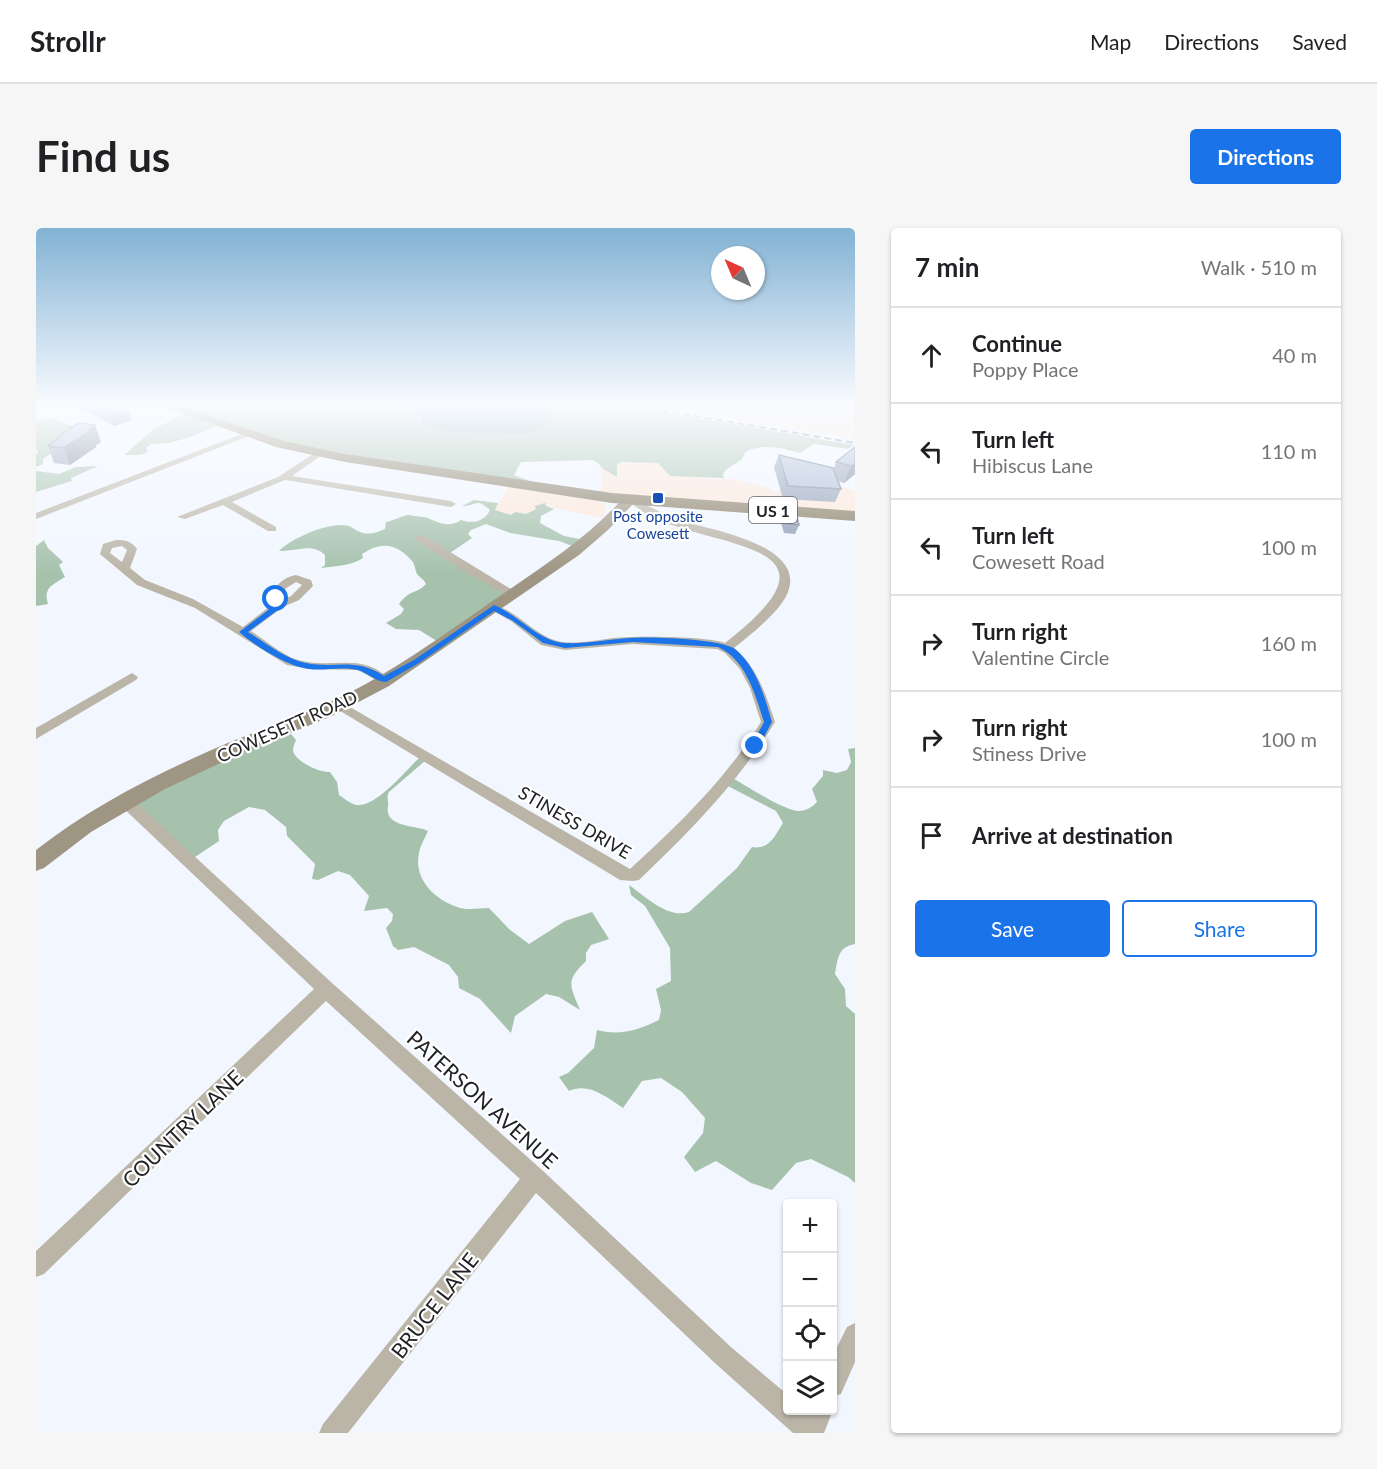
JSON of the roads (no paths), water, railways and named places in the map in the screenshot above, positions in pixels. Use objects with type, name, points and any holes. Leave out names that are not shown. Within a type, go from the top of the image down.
[{"type":"main road","name":"US 1","points":[[373,461],[612,498],[855,516]]},
{"type":"main road","name":"COWESETT ROAD","points":[[591,539],[612,498]]},
{"type":"main road","name":"COWESETT ROAD","points":[[40,853],[124,800],[229,750],[338,706],[417,661],[591,539],[630,499]]},
{"type":"street","points":[[36,516],[179,461]]},
{"type":"street","points":[[182,517],[284,477],[307,461]]},
{"type":"street","points":[[284,477],[451,504]]},
{"type":"street","points":[[494,608],[515,619],[545,642],[565,646],[633,640],[719,645],[726,648],[751,627],[785,589],[786,578],[782,567],[765,550],[662,518],[630,499]]},
{"type":"street","points":[[224,502],[272,529]]},
{"type":"street","points":[[420,538],[469,570],[513,594]]},
{"type":"street","points":[[125,569],[146,587],[197,604],[291,662],[309,667],[351,666],[368,669],[383,680]]},
{"type":"street","points":[[243,632],[279,605]]},
{"type":"street","name":"STINESS DRIVE","points":[[338,706],[617,870],[626,875],[633,875],[692,820],[734,773],[755,746],[768,722],[760,694],[745,666],[726,648]]},
{"type":"street","points":[[36,734],[132,677]]},
{"type":"street","name":"PATERSON AVENUE","points":[[124,800],[326,989],[535,1177],[724,1356],[811,1433]]},
{"type":"street","name":"COUNTRY LANE","points":[[36,1266],[326,989]]},
{"type":"street","name":"BRUCE LANE","points":[[332,1433],[535,1177]]},
{"type":"street","points":[[837,1374],[855,1335]]},
{"type":"street","points":[[811,1433],[819,1415]]},
{"type":"place","name":"Post opposite Cowesett","points":[[658,498]]}]
